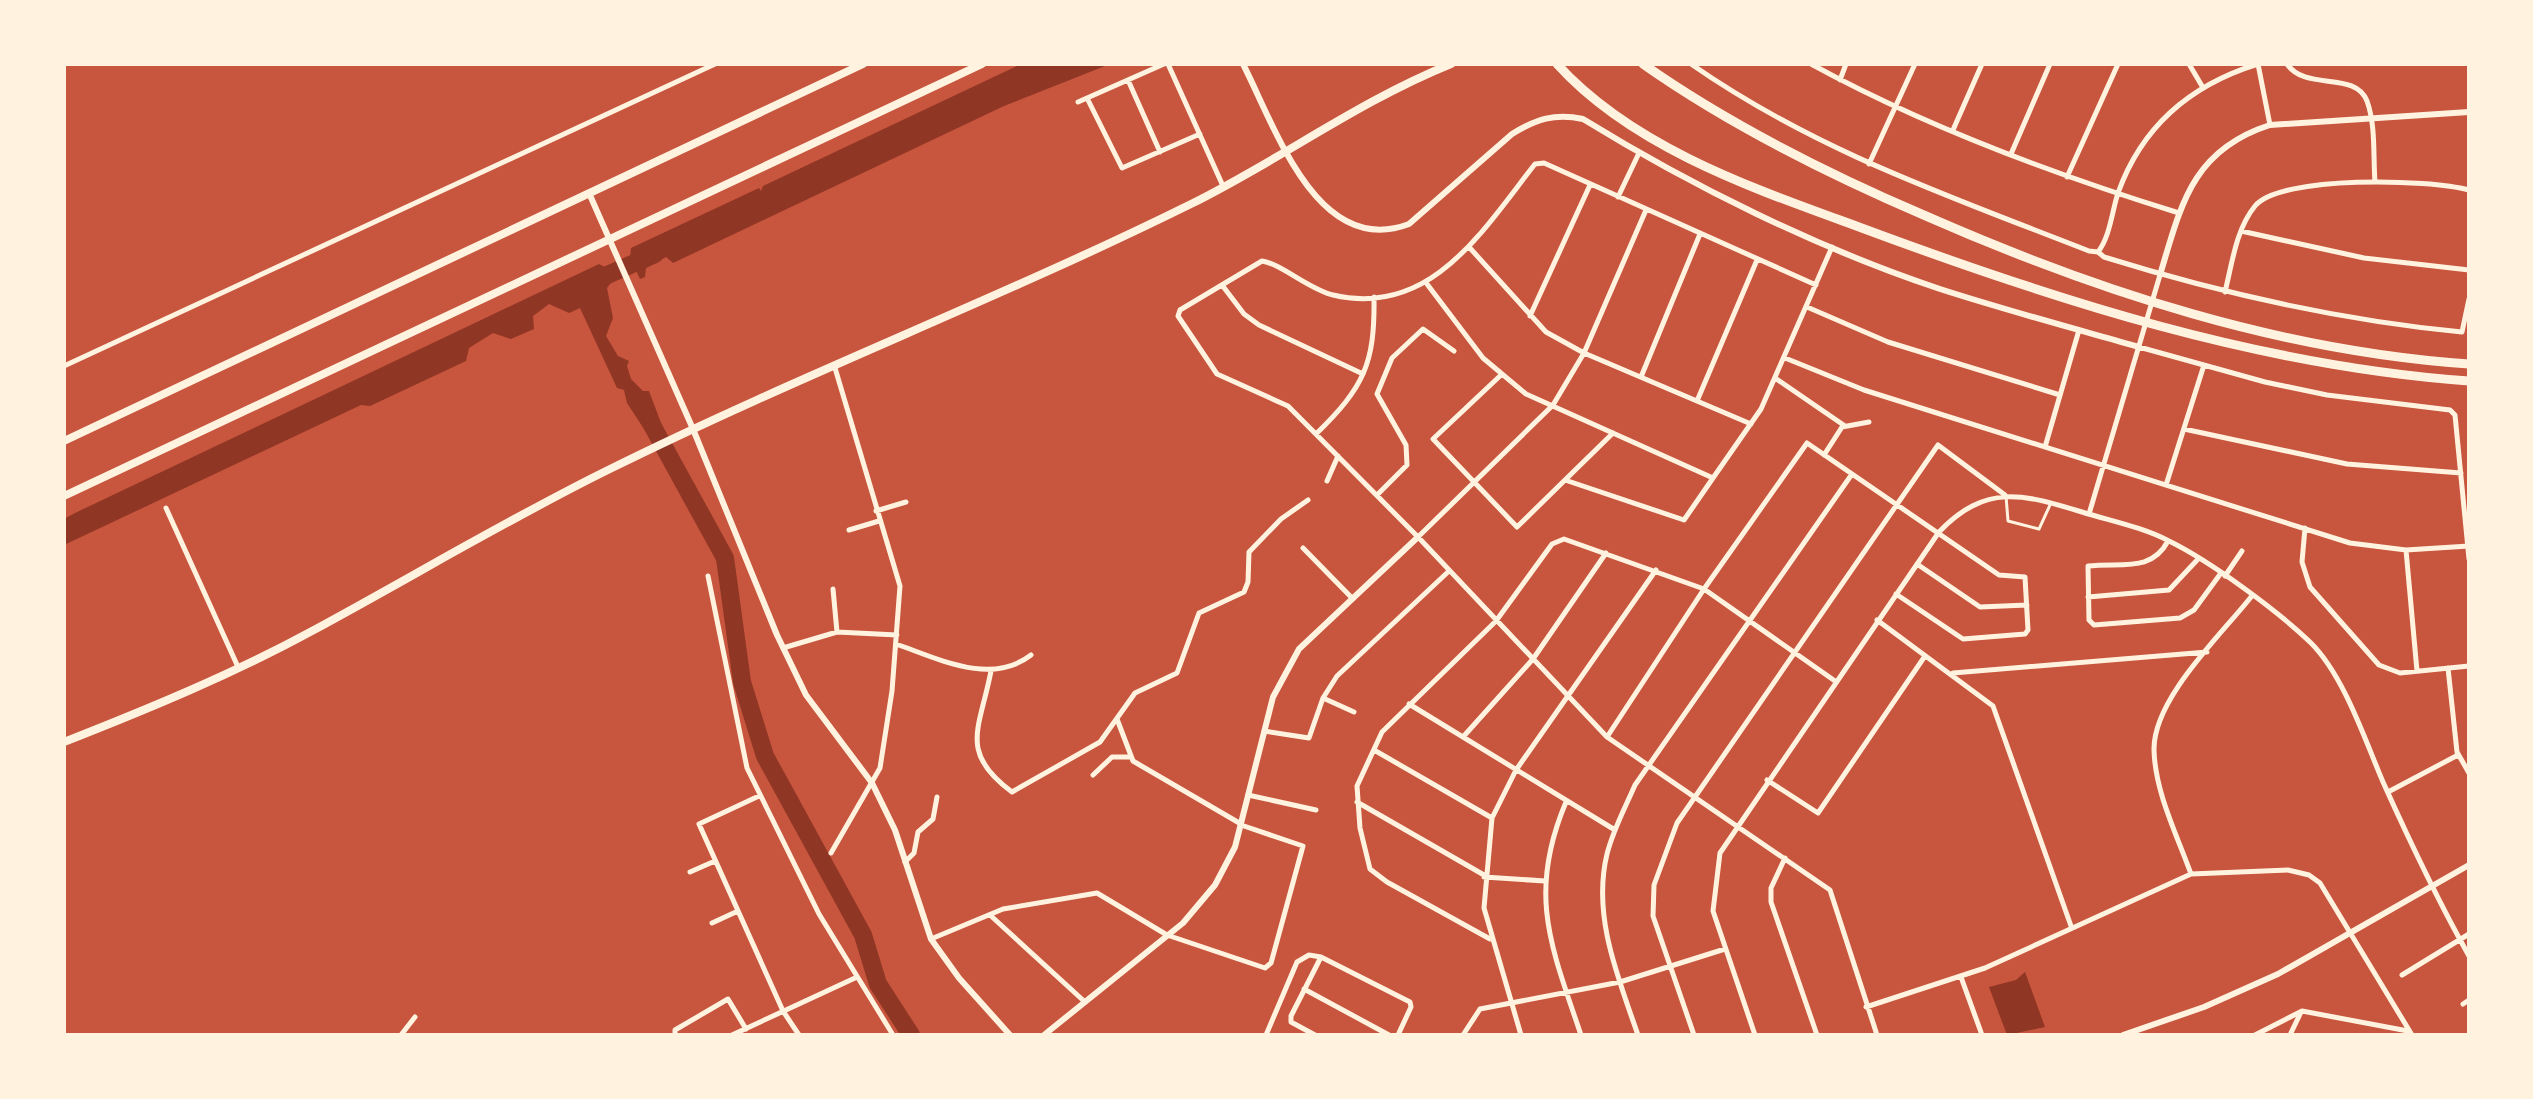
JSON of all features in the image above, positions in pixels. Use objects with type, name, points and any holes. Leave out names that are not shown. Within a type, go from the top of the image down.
[{"type":"highway","points":[[1643,64],[1734,122],[1831,173],[2003,250],[2082,279],[2287,338],[2407,359],[2469,364]]},
{"type":"highway","points":[[1559,67],[1607,108],[1686,155],[1800,205],[1926,252],[2126,316],[2229,344],[2336,366],[2469,381]]},
{"type":"main road","points":[[64,441],[863,64]]},
{"type":"main road","points":[[64,496],[982,64]]},
{"type":"main road","points":[[64,742],[309,633],[534,507],[640,454],[1079,258],[1223,187],[1386,92],[1451,64]]},
{"type":"street","points":[[64,366],[715,64]]},
{"type":"street","points":[[1078,102],[1166,64],[1223,187]]},
{"type":"street","points":[[1243,64],[1305,182],[1327,211],[1361,227],[1395,229],[1417,219],[1512,134],[1545,117],[1583,119],[1639,153],[1832,246],[1942,289],[2204,365],[2327,395],[2450,410],[2455,415],[2469,559]]},
{"type":"street","points":[[1691,64],[1784,123],[1869,164],[2089,251],[2160,275],[2365,322],[2462,332],[2469,299]]},
{"type":"street","points":[[1811,64],[1897,106],[2067,177],[2179,213]]},
{"type":"street","points":[[1840,80],[1846,64]]},
{"type":"street","points":[[1869,164],[1915,64]]},
{"type":"street","points":[[1953,130],[1982,64]]},
{"type":"street","points":[[2011,154],[2050,64]]},
{"type":"street","points":[[2067,177],[2118,64]]},
{"type":"street","points":[[2189,64],[2202,86]]},
{"type":"street","points":[[2098,252],[2118,194],[2144,140],[2180,102],[2202,86],[2258,64],[2270,125]]},
{"type":"street","points":[[2287,64],[2295,75],[2307,80],[2353,86],[2366,98],[2371,116],[2375,182]]},
{"type":"street","points":[[1128,80],[1160,152]]},
{"type":"street","points":[[1087,98],[1121,168],[1200,134]]},
{"type":"street","points":[[2089,514],[2179,213],[2196,175],[2219,152],[2252,131],[2270,125],[2469,112]]},
{"type":"street","points":[[1618,197],[1639,153]]},
{"type":"street","points":[[1816,285],[1544,163],[1535,164],[1469,247],[1427,284],[1374,297],[1347,298],[1315,290],[1267,261],[1255,264],[1180,310],[1178,320],[1217,374],[1288,406],[1418,537],[1607,737],[1830,890],[1877,1035]]},
{"type":"street","points":[[2225,292],[2241,231],[2257,203],[2272,192],[2288,187],[2375,182],[2434,183],[2469,190]]},
{"type":"street","points":[[1530,316],[1590,185]]},
{"type":"street","points":[[589,193],[693,429],[783,648],[806,695],[872,783],[905,862],[931,939],[959,978],[1010,1035]]},
{"type":"street","points":[[1044,1035],[1183,923],[1215,885],[1235,847],[1273,697],[1299,649],[1553,405],[1584,353],[1646,210]]},
{"type":"street","points":[[2241,231],[2364,258],[2469,270]]},
{"type":"street","points":[[1641,377],[1700,234]]},
{"type":"street","points":[[1565,480],[1684,520],[1751,424],[1785,358],[1832,246]]},
{"type":"street","points":[[1469,247],[1546,332],[1584,353],[1751,424]]},
{"type":"street","points":[[1697,401],[1757,260]]},
{"type":"street","points":[[1427,284],[1453,321],[1501,375],[1526,394],[1713,478]]},
{"type":"street","points":[[1222,285],[1244,314],[1259,325],[1363,374]]},
{"type":"street","points":[[1316,434],[1344,406],[1373,353],[1374,297]]},
{"type":"street","points":[[1807,307],[1888,342],[2060,395]]},
{"type":"street","points":[[1377,495],[1407,465],[1406,445],[1377,394],[1392,358],[1423,329],[1454,351]]},
{"type":"street","points":[[2045,447],[2079,330]]},
{"type":"street","points":[[1785,358],[1864,390],[2350,543],[2406,550],[2468,546]]},
{"type":"street","points":[[2166,485],[2204,365]]},
{"type":"street","points":[[831,853],[880,768],[888,728],[900,586],[835,368]]},
{"type":"street","points":[[1501,375],[1433,439],[1517,527],[1613,433]]},
{"type":"street","points":[[1775,378],[1845,426]]},
{"type":"street","points":[[1824,455],[1837,432],[1845,426],[1869,422]]},
{"type":"street","points":[[2184,429],[2347,464],[2461,473]]},
{"type":"street","points":[[1607,737],[1704,589],[1807,443],[1999,575],[2025,577],[2028,630],[2025,634],[1963,639],[1896,594]]},
{"type":"street","points":[[1694,1035],[1653,916],[1654,885],[1677,823],[1938,445],[2006,496]]},
{"type":"street","points":[[1327,481],[1338,456]]},
{"type":"street","points":[[1638,1035],[1620,982],[1603,911],[1604,876],[1615,830],[1635,785],[1852,474]]},
{"type":"street","points":[[1755,1035],[1713,911],[1720,853],[1939,532],[1970,505],[2006,496],[2053,503],[2168,541],[2223,575],[2311,644],[2329,667],[2430,888],[2469,956]]},
{"type":"street","points":[[991,671],[977,751],[984,768],[1012,792],[1100,742],[1135,693],[1177,673],[1199,613],[1244,592],[1248,582],[1249,552],[1281,519],[1308,500]]},
{"type":"street","points":[[876,511],[906,502]]},
{"type":"street","points":[[166,508],[238,667]]},
{"type":"street","points":[[849,530],[879,521]]},
{"type":"street","points":[[2305,528],[2302,562],[2310,587],[2379,665],[2400,673],[2469,666]]},
{"type":"street","points":[[1490,939],[1387,882],[1370,869],[1356,802],[1357,786],[1382,732],[1496,621],[1557,540],[1606,553],[1704,589],[1835,681]]},
{"type":"street","points":[[2168,541],[2153,561],[2088,566],[2089,620],[2097,627],[2172,620],[2194,610],[2242,551]]},
{"type":"street","points":[[1303,548],[1352,598]]},
{"type":"street","points":[[2406,550],[2417,671]]},
{"type":"street","points":[[1463,737],[1533,659],[1606,553]]},
{"type":"street","points":[[2088,597],[2169,590],[2199,558]]},
{"type":"street","points":[[1917,564],[1980,607],[2027,605]]},
{"type":"street","points":[[1521,1035],[1490,939],[1484,908],[1484,876],[1492,818],[1516,770],[1656,570]]},
{"type":"street","points":[[1264,731],[1309,738],[1323,698],[1337,676],[1449,571]]},
{"type":"street","points":[[708,576],[743,754],[759,796],[855,978],[893,1035]]},
{"type":"street","points":[[833,589],[837,632]]},
{"type":"street","points":[[2191,874],[2161,790],[2153,747],[2161,715],[2251,597]]},
{"type":"street","points":[[1877,620],[1984,696],[2003,725],[2071,927]]},
{"type":"street","points":[[783,648],[837,632],[897,635]]},
{"type":"street","points":[[896,644],[946,662],[991,671],[1015,668],[1031,655]]},
{"type":"street","points":[[1952,673],[2207,652]]},
{"type":"street","points":[[1767,780],[1818,813],[1925,656]]},
{"type":"street","points":[[2448,668],[2458,755],[2469,773]]},
{"type":"street","points":[[1323,698],[1354,712]]},
{"type":"street","points":[[1409,704],[1615,830]]},
{"type":"street","points":[[1117,718],[1130,757]]},
{"type":"street","points":[[1374,750],[1492,818]]},
{"type":"street","points":[[2388,792],[2458,755]]},
{"type":"street","points":[[931,939],[990,915],[1035,902],[1097,893],[1167,935],[1258,968],[1271,963],[1303,846],[1241,824],[1130,757],[1112,757],[1093,775]]},
{"type":"street","points":[[1248,795],[1316,810]]},
{"type":"street","points":[[759,796],[699,824],[783,1011],[799,1035]]},
{"type":"street","points":[[905,862],[914,853],[918,832],[933,819],[937,797]]},
{"type":"street","points":[[1356,802],[1484,876],[1545,881]]},
{"type":"street","points":[[1566,802],[1554,831],[1545,881],[1548,933],[1581,1035]]},
{"type":"street","points":[[1785,858],[1771,888],[1771,902],[1817,1035]]},
{"type":"street","points":[[690,872],[715,861]]},
{"type":"street","points":[[2123,1035],[2241,992],[2469,865]]},
{"type":"street","points":[[1866,1007],[1961,977],[2191,874],[2298,871],[2320,883],[2410,1033]]},
{"type":"street","points":[[712,923],[738,911]]},
{"type":"street","points":[[990,915],[1085,1002]]},
{"type":"street","points":[[2402,975],[2469,934]]},
{"type":"street","points":[[1463,1035],[1476,1012],[1511,1001],[1620,982],[1725,949]]},
{"type":"street","points":[[1266,1035],[1280,994],[1297,962],[1309,955],[1321,957],[1410,1002],[1411,1007],[1398,1035]]},
{"type":"street","points":[[1315,1035],[1291,1022],[1291,1016],[1321,957]]},
{"type":"street","points":[[1961,977],[1982,1035]]},
{"type":"street","points":[[732,1035],[855,978]]},
{"type":"street","points":[[1304,989],[1389,1035]]},
{"type":"street","points":[[675,1035],[675,1030],[728,999],[746,1029]]},
{"type":"street","points":[[2255,1035],[2302,1011],[2410,1033]]},
{"type":"street","points":[[2290,1035],[2302,1011]]},
{"type":"street","points":[[401,1035],[415,1017]]},
{"type":"lane","points":[[2006,496],[2008,521],[2033,530],[2041,526],[2047,507],[2053,503]]},
{"type":"shaded area","points":[[1021,64],[1110,64],[1004,106],[673,263],[666,257],[646,268],[645,277],[640,279],[630,257],[631,248],[759,188],[761,191],[763,186]]},
{"type":"shaded area","points":[[599,264],[607,268],[613,280],[607,288],[613,318],[606,336],[618,356],[629,361],[627,366],[631,379],[643,391],[649,391],[664,431],[650,438],[627,403],[624,390],[617,388],[580,308],[569,313],[549,304],[533,316],[534,329],[511,339],[493,333],[469,348],[466,361],[370,406],[361,405],[64,545],[64,519],[75,513]]},
{"type":"shaded area","points":[[2025,972],[2045,1027],[2007,1035],[1989,987],[2016,980]]},
{"type":"waterway","points":[[587,284],[655,254]]},
{"type":"waterway","points":[[647,416],[725,558],[742,682],[765,756],[863,935],[878,984],[911,1035]]}]
